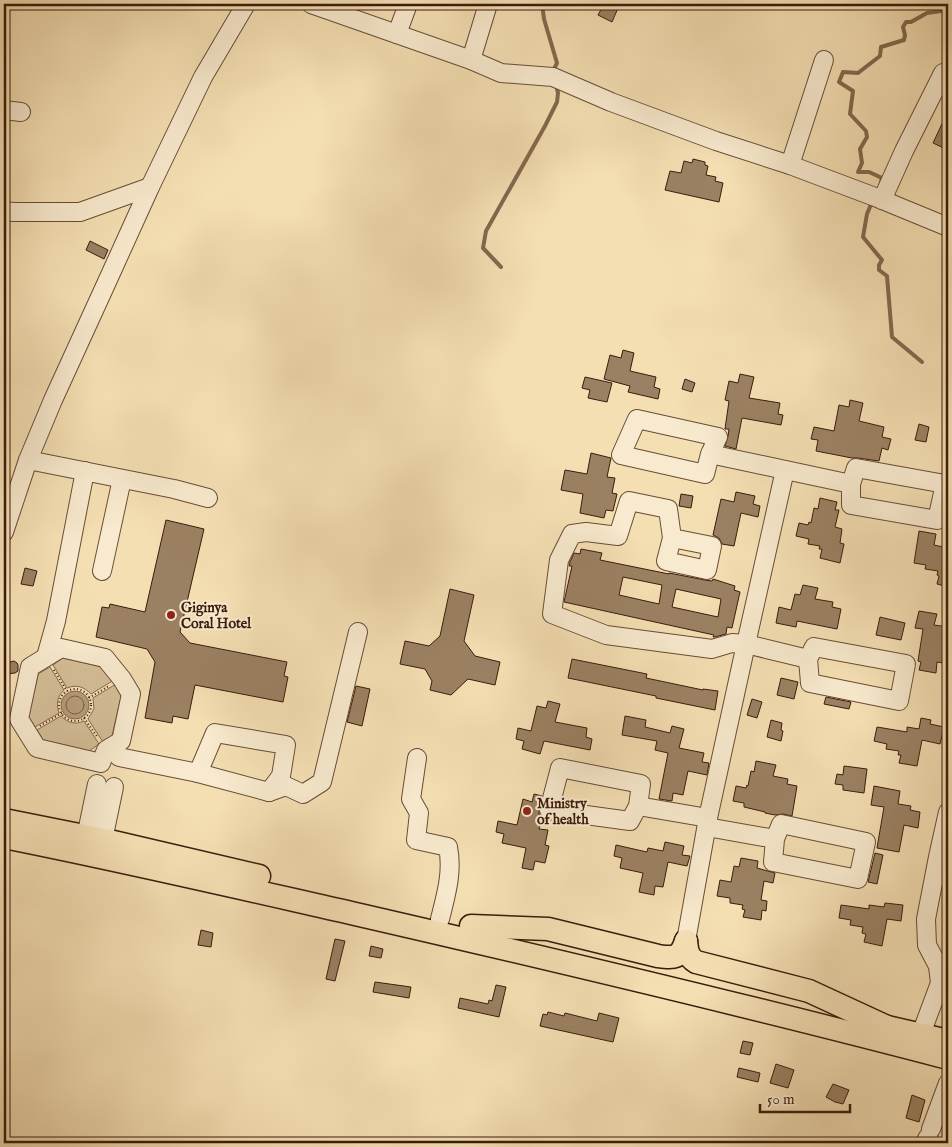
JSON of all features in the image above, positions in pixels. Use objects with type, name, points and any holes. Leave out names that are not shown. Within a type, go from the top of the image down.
[{"type":"main road","points":[[4,820],[95,839],[685,976],[948,1041]]},
{"type":"main road","points":[[4,837],[97,855],[562,961],[948,1058]]},
{"type":"main road","points":[[471,926],[548,929],[658,956],[670,957],[677,955],[683,950],[686,941]]},
{"type":"main road","points":[[686,941],[687,952],[691,959],[696,962],[809,991],[887,1027]]},
{"type":"street","points":[[4,532],[28,460],[53,400],[150,188],[204,77],[246,4]]},
{"type":"street","points":[[311,4],[332,7],[397,34],[502,73],[553,77],[611,102],[716,141],[790,165],[948,227]]},
{"type":"street","points":[[397,34],[408,4]]},
{"type":"street","points":[[471,60],[488,4]]},
{"type":"street","points":[[790,165],[824,60]]},
{"type":"street","points":[[882,200],[943,73],[948,75]]},
{"type":"street","points":[[4,211],[80,212],[150,188]]},
{"type":"street","points":[[637,419],[718,437],[710,454],[705,474],[620,455],[637,419]]},
{"type":"street","points":[[710,454],[851,484]]},
{"type":"street","points":[[28,460],[174,489],[208,498]]},
{"type":"street","points":[[856,468],[945,484],[937,520],[851,505],[851,484],[856,468]]},
{"type":"street","points":[[686,941],[708,823],[785,470]]},
{"type":"street","points":[[46,657],[56,621],[86,472]]},
{"type":"street","points":[[102,571],[122,479]]},
{"type":"street","points":[[672,538],[668,509],[629,501],[618,536],[586,532],[572,534],[559,560],[552,614],[606,635],[712,649],[732,643],[746,644],[808,659]]},
{"type":"street","points":[[95,839],[109,767],[131,694],[122,678],[105,658],[61,648],[30,667],[19,718],[37,748],[109,767],[198,773],[269,792],[286,786],[303,794],[322,782],[358,632]]},
{"type":"street","points":[[814,647],[906,664],[900,701],[810,683],[808,659],[814,647]]},
{"type":"street","points":[[198,773],[215,733],[286,745],[281,776],[269,792]]},
{"type":"street","points":[[417,758],[410,799],[419,813],[416,840],[448,847],[450,858],[449,878],[440,919]]},
{"type":"street","points":[[560,768],[641,784],[638,806],[630,821],[549,810],[560,768]]},
{"type":"street","points":[[638,806],[775,839]]},
{"type":"street","points":[[922,1034],[944,984],[938,966],[927,945],[926,919],[948,812]]},
{"type":"street","points":[[780,824],[866,842],[858,878],[773,862],[775,839],[780,824]]},
{"type":"street","points":[[928,1136],[948,1083]]},
{"type":"path","points":[[46,657],[67,691]]},
{"type":"path","points":[[90,698],[122,678]]},
{"type":"path","points":[[74,689],[84,691],[90,698],[91,708],[89,713],[77,721],[67,719],[59,706],[62,697],[67,691],[74,689]]},
{"type":"path","points":[[28,733],[62,713]]},
{"type":"path","points":[[84,718],[109,767]]},
{"type":"shaded area","points":[[63,658],[107,668],[114,680],[91,694],[80,687],[67,688],[53,665]]},
{"type":"shaded area","points":[[50,667],[64,690],[58,700],[59,713],[35,727],[28,717],[38,674]]},
{"type":"shaded area","points":[[116,684],[122,693],[112,736],[103,742],[88,719],[94,709],[93,698]]},
{"type":"shaded area","points":[[61,716],[72,723],[84,721],[99,744],[89,751],[43,740],[37,730]]},
{"type":"water","points":[[75,691],[85,695],[89,705],[85,715],[75,719],[65,715],[61,705],[65,695]]},
{"type":"building","points":[[604,4],[618,8],[612,22],[598,15]]},
{"type":"building","points":[[948,111],[948,150],[933,143]]},
{"type":"building","points":[[693,159],[705,162],[705,165],[708,166],[706,175],[716,177],[715,181],[723,183],[719,202],[665,190],[670,171],[681,173],[684,161],[692,163]]},
{"type":"building","points":[[90,241],[108,250],[104,259],[86,250]]},
{"type":"building","points":[[623,350],[634,353],[630,371],[656,377],[654,387],[660,389],[658,399],[628,392],[630,386],[604,379],[610,355],[621,358]]},
{"type":"building","points":[[740,374],[754,377],[749,398],[780,403],[778,414],[783,415],[781,425],[742,418],[736,449],[725,446],[729,429],[725,429],[729,401],[725,400],[729,381],[738,383]]},
{"type":"building","points":[[585,377],[612,383],[607,402],[588,398],[590,390],[582,388]]},
{"type":"building","points":[[685,379],[695,383],[692,392],[682,389]]},
{"type":"building","points":[[850,400],[863,403],[859,421],[884,427],[882,437],[891,439],[888,450],[882,448],[879,461],[816,451],[818,440],[811,439],[814,427],[834,431],[839,405],[849,407]]},
{"type":"building","points":[[919,424],[929,427],[926,442],[915,440]]},
{"type":"building","points":[[591,453],[611,458],[607,477],[615,478],[612,493],[617,494],[613,511],[606,510],[604,518],[580,513],[583,494],[561,490],[565,470],[587,474]]},
{"type":"building","points":[[736,492],[755,496],[753,504],[760,506],[758,517],[741,513],[734,546],[722,544],[719,538],[713,535],[721,499],[734,502]]},
{"type":"building","points":[[681,494],[693,496],[691,508],[679,506]]},
{"type":"building","points":[[820,498],[837,502],[835,510],[839,510],[835,527],[842,529],[840,543],[844,544],[840,563],[820,558],[822,549],[819,549],[820,546],[808,544],[809,539],[796,536],[799,523],[808,525],[809,522],[811,523],[814,508],[818,509]]},
{"type":"building","points":[[166,520],[204,529],[180,632],[190,643],[287,662],[284,676],[288,677],[283,702],[195,685],[188,719],[173,716],[172,723],[145,718],[155,662],[147,649],[96,637],[102,607],[109,608],[110,604],[145,612]]},
{"type":"building","points":[[919,531],[936,534],[934,545],[948,548],[948,587],[937,584],[938,571],[925,569],[926,565],[914,563]]},
{"type":"building","points":[[581,549],[602,553],[600,560],[669,574],[712,581],[713,579],[735,586],[734,590],[740,592],[732,628],[727,627],[726,634],[713,637],[714,635],[564,602],[572,566],[569,566],[570,562],[574,553],[580,554]],"holes":[[[623,577],[662,585],[659,604],[619,595]],[[676,589],[721,599],[718,617],[672,607]]]},
{"type":"building","points":[[25,568],[37,571],[33,586],[21,584]]},
{"type":"building","points":[[803,585],[818,588],[815,599],[833,602],[832,607],[841,609],[837,629],[797,621],[796,627],[776,623],[779,607],[791,610],[795,594],[800,595]]},
{"type":"building","points":[[450,589],[474,595],[464,641],[475,656],[500,662],[495,685],[468,679],[451,695],[430,690],[432,681],[425,669],[400,664],[405,641],[429,646],[440,636]]},
{"type":"building","points":[[919,611],[937,614],[934,625],[948,627],[948,649],[946,648],[943,663],[937,662],[936,673],[919,670],[921,662],[918,661],[923,629],[915,628]]},
{"type":"building","points":[[880,617],[905,623],[901,640],[876,635]]},
{"type":"building","points":[[572,659],[647,674],[646,678],[703,690],[718,691],[715,710],[568,678]]},
{"type":"building","points":[[14,661],[18,665],[18,671],[7,674],[6,667],[10,662]]},
{"type":"building","points":[[781,678],[798,682],[794,699],[777,695]]},
{"type":"building","points":[[356,686],[370,689],[362,726],[347,722]]},
{"type":"building","points":[[826,697],[851,702],[849,709],[824,704]]},
{"type":"building","points":[[752,699],[762,702],[757,718],[747,715]]},
{"type":"building","points":[[548,701],[560,704],[555,722],[587,728],[586,737],[592,739],[590,750],[544,741],[540,754],[522,749],[524,741],[516,739],[518,728],[531,731],[537,706],[546,708]]},
{"type":"building","points":[[625,716],[646,720],[645,727],[670,733],[672,726],[684,729],[679,748],[704,753],[702,762],[709,763],[707,775],[688,771],[683,795],[673,793],[672,801],[659,799],[668,753],[655,750],[657,741],[622,735]]},
{"type":"building","points":[[921,718],[931,720],[930,724],[944,727],[940,744],[922,740],[917,766],[899,763],[901,755],[898,755],[899,751],[886,749],[887,744],[874,741],[877,727],[907,732],[907,727],[919,729]]},
{"type":"building","points":[[771,720],[782,723],[781,741],[767,737]]},
{"type":"building","points":[[756,761],[776,765],[773,776],[788,779],[787,784],[797,786],[792,816],[765,813],[744,807],[744,803],[733,801],[736,786],[746,788],[748,786],[751,771],[754,772]]},
{"type":"building","points":[[844,766],[867,769],[864,793],[843,790],[843,785],[835,784],[837,774],[843,775]]},
{"type":"building","points":[[874,786],[900,791],[898,804],[911,806],[910,810],[920,812],[918,828],[904,825],[899,852],[877,848],[884,807],[871,805]]},
{"type":"building","points":[[534,794],[542,796],[539,814],[542,818],[539,829],[548,830],[545,845],[549,846],[545,863],[535,861],[533,870],[522,868],[526,848],[502,843],[504,834],[496,832],[498,821],[517,825],[523,799],[532,802]]},
{"type":"building","points":[[665,842],[684,846],[682,855],[690,856],[687,866],[668,862],[663,887],[655,886],[654,895],[639,892],[643,873],[620,868],[622,858],[614,856],[616,845],[647,852],[648,848],[663,851]]},
{"type":"building","points":[[875,853],[883,855],[877,884],[868,882]]},
{"type":"building","points":[[741,858],[758,861],[757,868],[775,873],[773,883],[764,881],[761,900],[767,901],[766,911],[762,910],[761,920],[743,917],[745,910],[742,909],[743,905],[730,903],[730,898],[717,896],[720,880],[731,882],[734,866],[739,867]]},
{"type":"building","points":[[885,903],[903,905],[901,921],[887,919],[882,946],[864,942],[866,934],[862,933],[863,927],[850,925],[851,920],[839,918],[841,905],[869,909],[869,905],[884,907]]},
{"type":"building","points":[[201,930],[213,933],[211,947],[198,945]]},
{"type":"building","points":[[335,939],[345,941],[335,981],[326,979]]},
{"type":"building","points":[[371,946],[383,949],[381,958],[369,956]]},
{"type":"building","points":[[375,982],[411,987],[409,998],[373,992]]},
{"type":"building","points":[[496,985],[506,987],[499,1017],[458,1008],[460,998],[488,1004],[489,1000],[492,1001]]},
{"type":"building","points":[[548,1012],[564,1016],[565,1013],[597,1021],[599,1013],[619,1018],[613,1042],[540,1026],[543,1014],[547,1015]]},
{"type":"building","points":[[743,1041],[753,1043],[750,1055],[740,1053]]},
{"type":"building","points":[[776,1064],[794,1070],[788,1088],[770,1083]]},
{"type":"building","points":[[739,1068],[760,1073],[758,1082],[737,1077]]},
{"type":"building","points":[[833,1084],[849,1090],[843,1104],[826,1097]]},
{"type":"building","points":[[912,1095],[925,1100],[919,1122],[906,1118]]},
{"type":"waterway","points":[[542,4],[544,19],[557,63],[553,73]]},
{"type":"waterway","points":[[881,182],[882,178],[869,172],[858,172],[862,163],[860,149],[867,137],[866,131],[850,114],[853,91],[839,82],[843,72],[858,73],[880,56],[881,47],[904,40],[903,27],[906,22],[911,22],[927,13],[941,11],[948,5]]},
{"type":"waterway","points":[[501,267],[483,248],[486,231],[557,102],[558,93],[556,85]]},
{"type":"waterway","points":[[872,202],[867,214],[863,237],[882,260],[879,270],[887,276],[892,337],[922,362]]},
{"type":"place","name":"Giginya Coral Hotel","points":[[171,615]]},
{"type":"place","name":"Ministry of health","points":[[527,811]]}]
